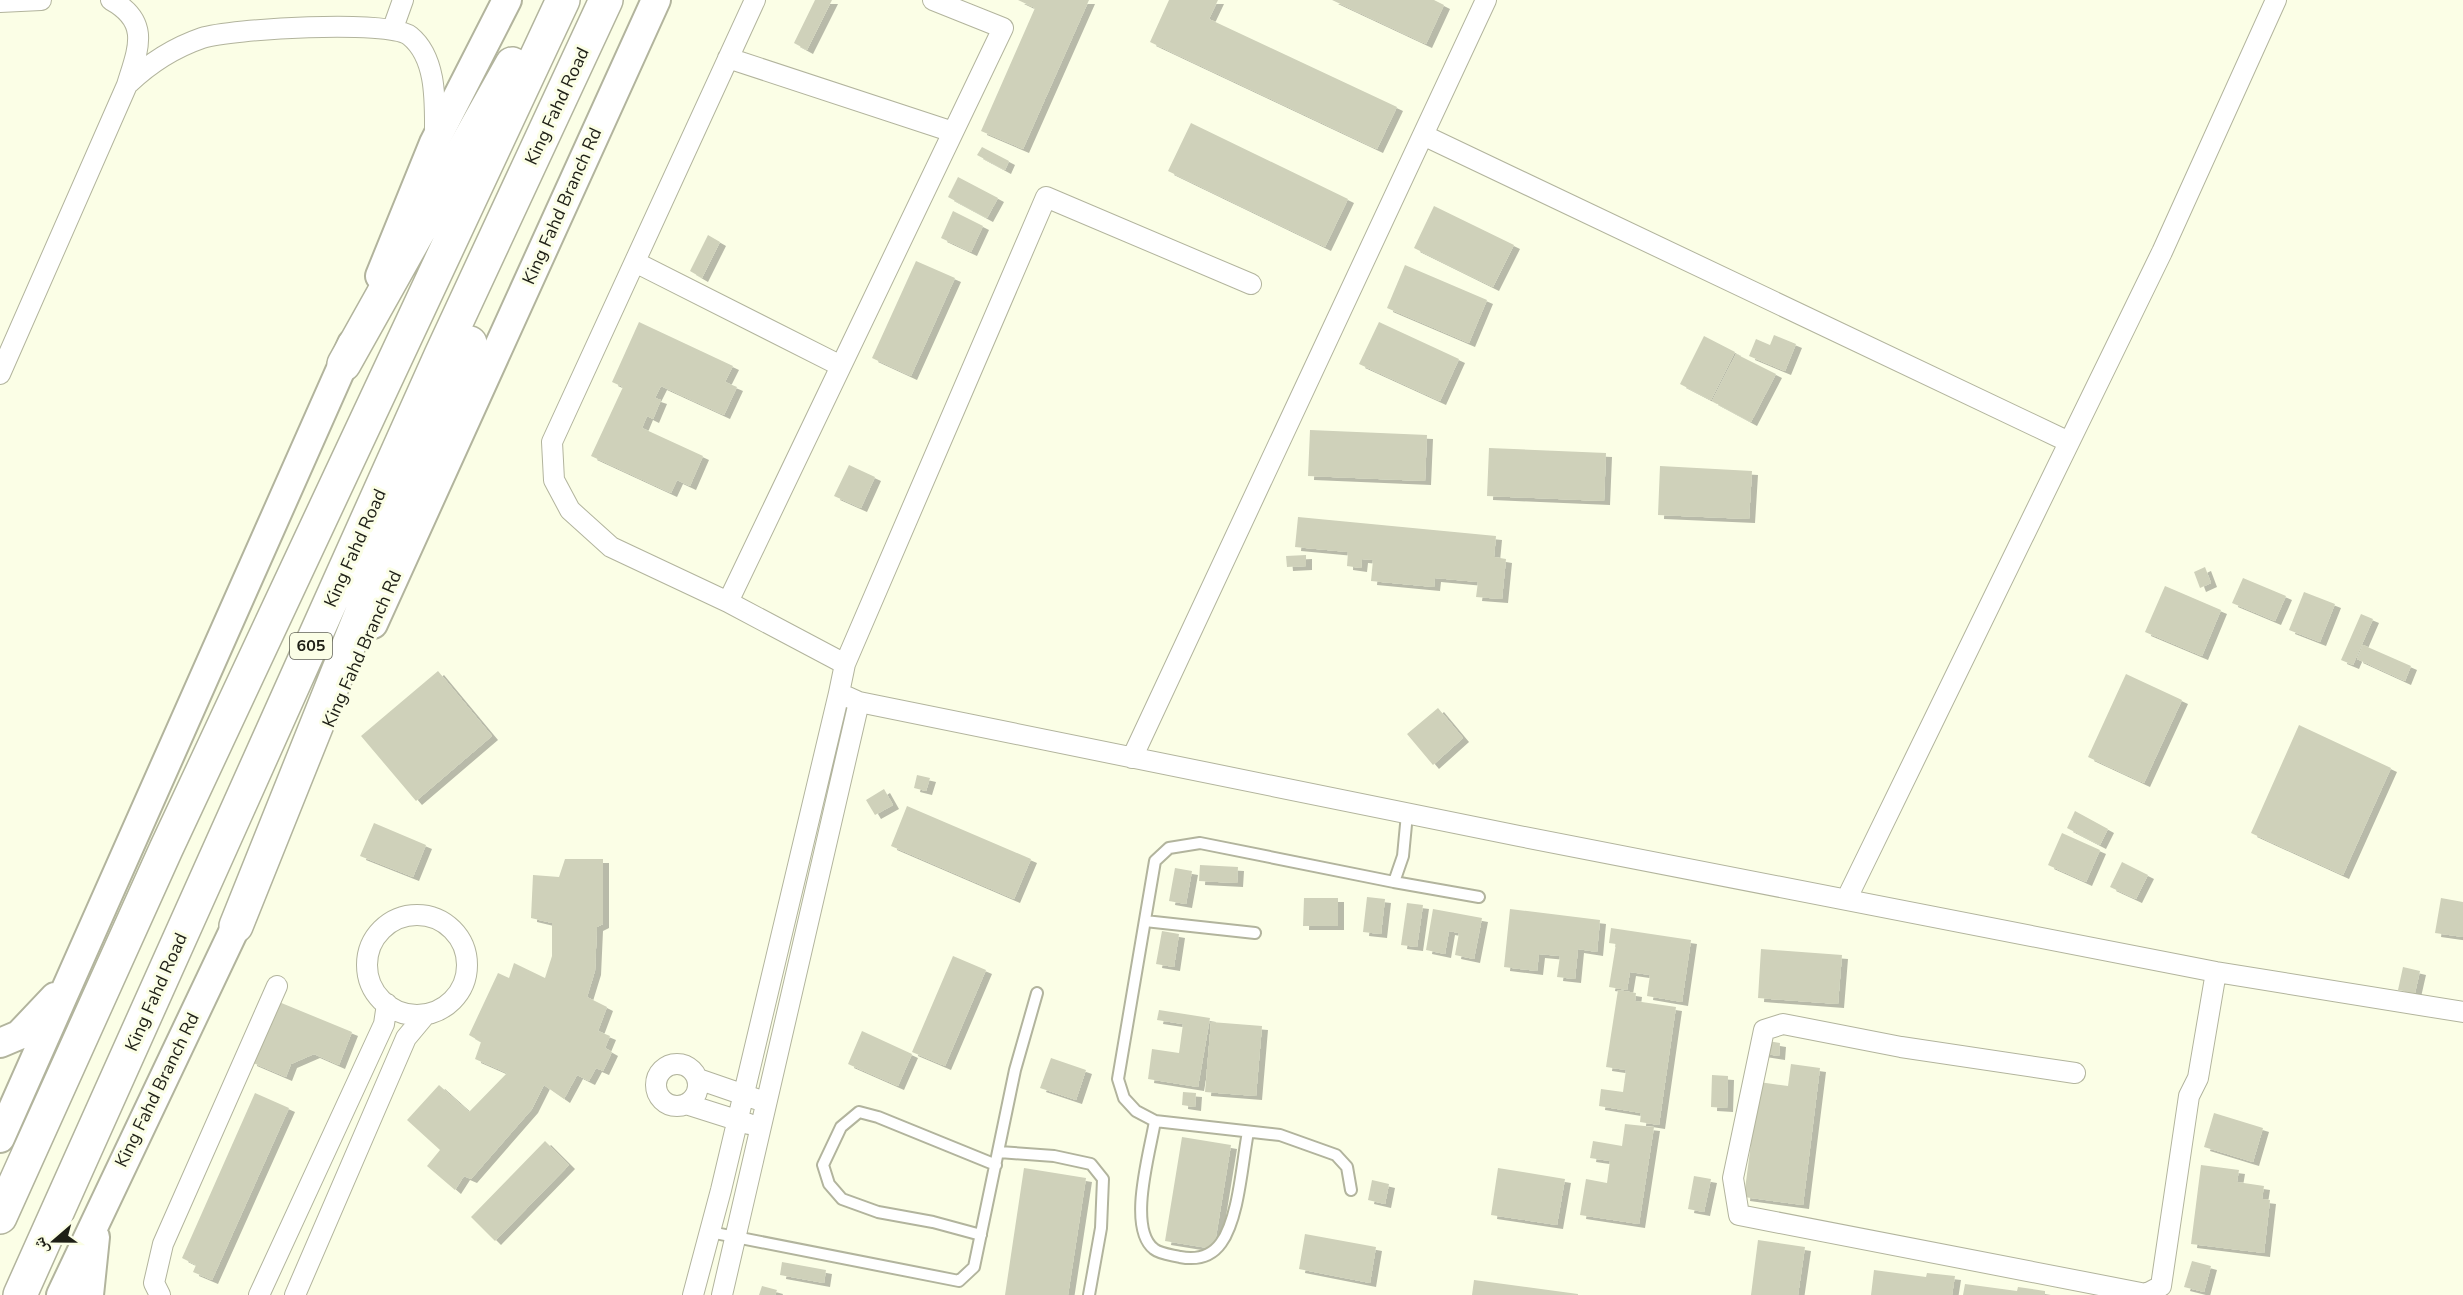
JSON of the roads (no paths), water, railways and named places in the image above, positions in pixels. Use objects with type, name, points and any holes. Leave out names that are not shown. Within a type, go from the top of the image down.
[{"type":"highway","points":[[344,364],[548,0]]},
{"type":"highway","name":"605","points":[[0,1217],[166,849],[562,0]]},
{"type":"highway","points":[[236,926],[608,0]]},
{"type":"highway","name":"King Fahd Road","points":[[20,1295],[441,355],[608,0]]},
{"type":"main road","points":[[0,1138],[344,364],[434,143],[507,0]]},
{"type":"main road","name":"King Fahd Branch Rd","points":[[61,1295],[236,926],[656,0]]},
{"type":"main road","points":[[0,1043],[18,1035],[67,985]]},
{"type":"main road","points":[[89,1295],[98,1213]]},
{"type":"street","points":[[0,2],[41,0]]},
{"type":"street","points":[[0,374],[127,85],[139,34],[135,18],[111,0]]},
{"type":"street","points":[[393,28],[404,0]]},
{"type":"street","points":[[755,0],[552,442],[554,480],[570,510],[611,547],[728,602],[845,664]]},
{"type":"street","points":[[728,602],[1003,28],[933,0]]},
{"type":"street","points":[[1132,758],[1486,0]]},
{"type":"street","points":[[1847,898],[2162,252],[2276,0]]},
{"type":"street","points":[[127,85],[147,66],[175,49],[229,32],[353,27],[393,28],[409,34],[422,49],[431,73],[435,98],[434,143]]},
{"type":"street","points":[[728,58],[953,132]]},
{"type":"street","points":[[1423,135],[2069,442]]},
{"type":"street","points":[[693,1295],[743,1096],[845,664],[1046,197],[1251,284]]},
{"type":"street","points":[[635,262],[841,366]]},
{"type":"street","points":[[838,693],[859,702],[1407,814],[1847,898],[2216,972],[2463,1012]]},
{"type":"street","points":[[722,1295],[859,702]]},
{"type":"street","points":[[426,915],[448,925],[457,934],[467,956],[465,980],[453,1000],[444,1007],[426,1014],[409,1014],[387,1004],[372,985],[368,974],[370,950],[382,929],[402,917],[426,915]]},
{"type":"street","points":[[2075,1073],[1900,1047],[1783,1024],[1764,1030],[1733,1178],[1738,1215],[2146,1293],[2161,1286],[2189,1096],[2198,1078],[2216,972]]},
{"type":"street","points":[[160,1295],[154,1283],[163,1244],[277,986]]},
{"type":"street","points":[[259,1295],[384,1024],[387,1004]]},
{"type":"street","points":[[273,1264],[299,1286],[406,1038],[426,1014]]},
{"type":"street","points":[[761,1128],[686,1104],[672,1105],[660,1097],[657,1090],[658,1076],[668,1066],[680,1064],[689,1068],[698,1080],[743,1096],[768,1101]]},
{"type":"street","points":[[686,1104],[696,1094],[698,1080]]},
{"type":"street","points":[[335,1130],[360,1143]]},
{"type":"lane","points":[[1394,882],[1403,856],[1407,814]]},
{"type":"lane","points":[[1351,1190],[1347,1167],[1336,1155],[1280,1136],[1155,1121],[1136,1111],[1124,1098],[1118,1079],[1155,861],[1169,848],[1200,843],[1479,897]]},
{"type":"lane","points":[[1145,921],[1255,933]]},
{"type":"lane","points":[[710,1232],[959,1281],[974,1267],[1015,1070],[1036,993]]},
{"type":"lane","points":[[981,1235],[933,1222],[878,1212],[842,1199],[829,1184],[823,1165],[841,1127],[859,1113],[878,1117],[996,1165]]},
{"type":"lane","points":[[1155,1121],[1140,1214],[1144,1238],[1155,1251],[1193,1260],[1208,1254],[1221,1243],[1232,1220],[1248,1132]]},
{"type":"lane","points":[[999,1152],[1054,1156],[1091,1164],[1103,1179],[1101,1228],[1089,1295]]}]
